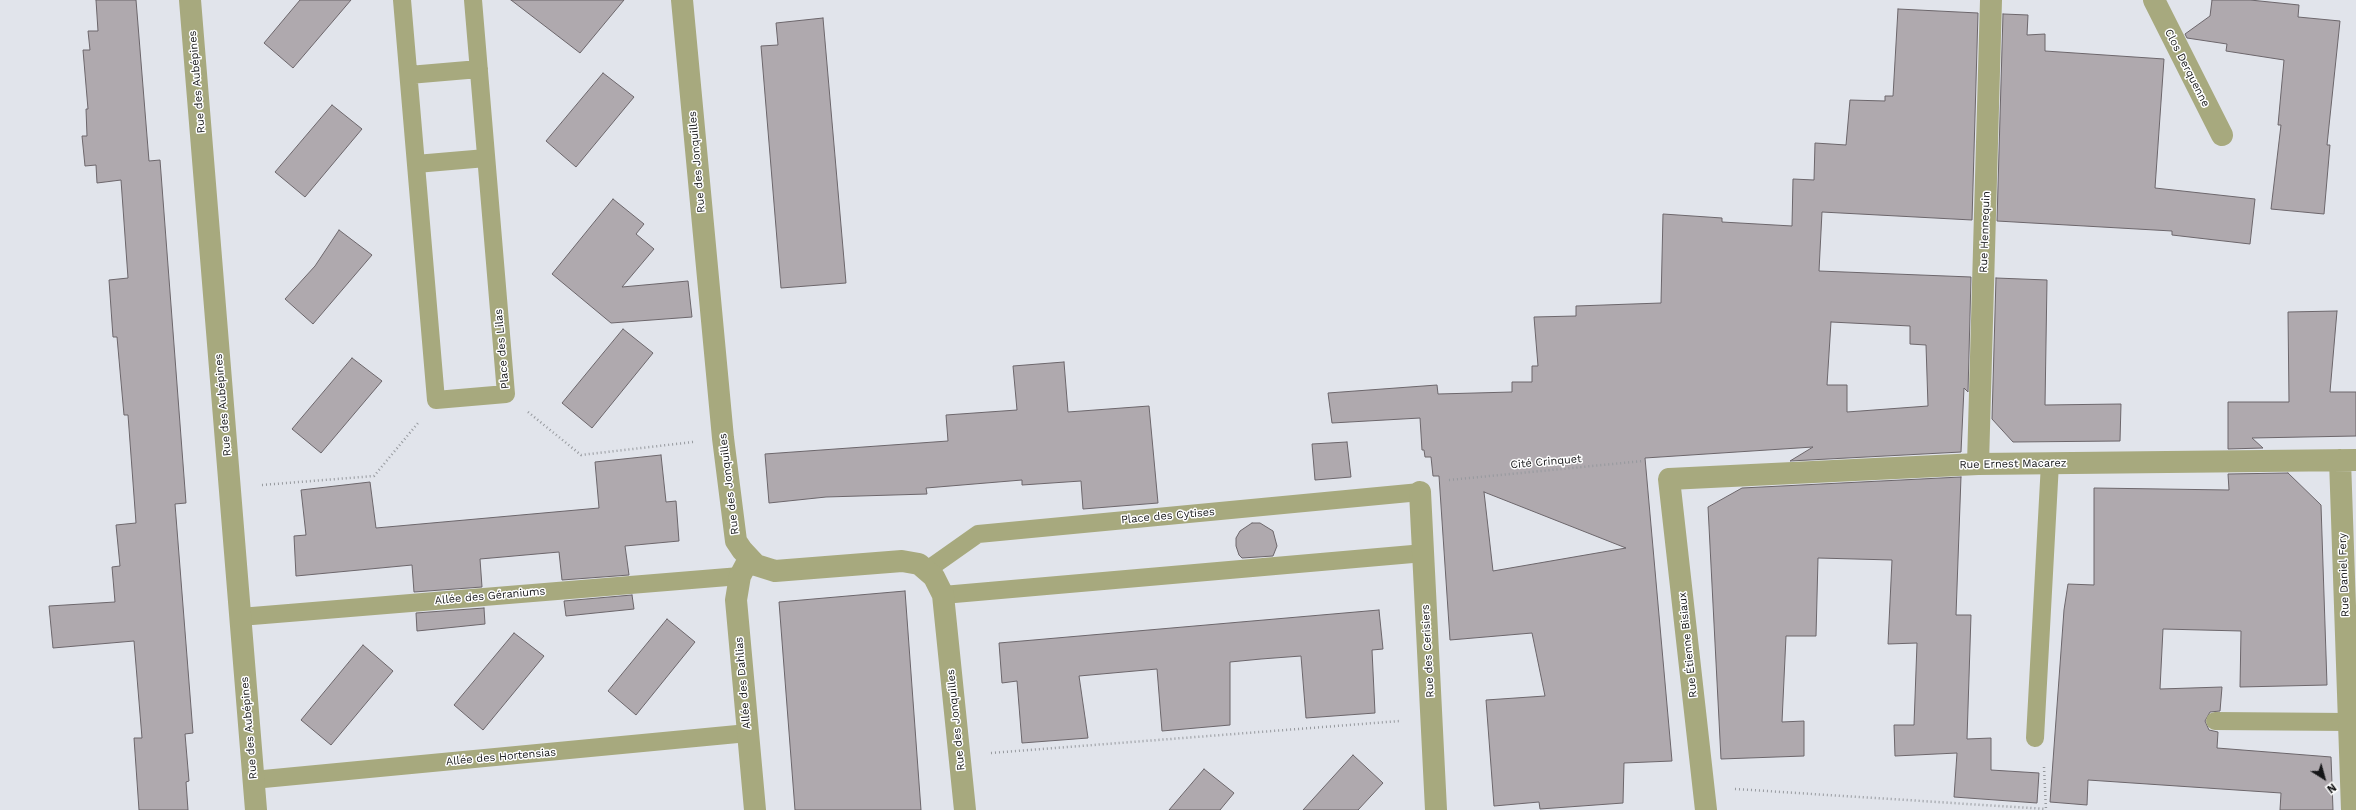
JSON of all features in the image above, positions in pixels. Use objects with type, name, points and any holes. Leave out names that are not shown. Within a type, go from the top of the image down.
[{"type":"street","name":"Rue des Aubépines","points":[[190,0],[256,810]]},
{"type":"street","name":"Rue des Jonquilles","points":[[682,0],[733,530],[744,567],[756,565],[775,571],[902,560],[919,564],[934,577],[943,595],[965,810]]},
{"type":"street","name":"Rue Hennequin","points":[[1978,464],[1991,0]]},
{"type":"street","name":"Clos Derquenne","points":[[2154,0],[2222,135]]},
{"type":"street","name":"Rue Ernest Macarez","points":[[1670,479],[1978,464],[2348,460]]},
{"type":"street","name":"Rue Daniel Fery","points":[[2348,460],[2349,722],[2352,810]]},
{"type":"street","name":"Rue Étienne Bisiaux","points":[[1670,479],[1706,810]]},
{"type":"street","name":"Rue des Cerisiers","points":[[1420,492],[1436,810]]},
{"type":"street","name":"Allée des Dahlias","points":[[744,567],[736,600],[755,810]]},
{"type":"lane","points":[[402,0],[436,400]]},
{"type":"lane","name":"Place des Lilas","points":[[436,400],[506,394],[473,0]]},
{"type":"lane","points":[[409,75],[479,69]]},
{"type":"lane","points":[[416,164],[486,158]]},
{"type":"lane","points":[[2034,738],[2050,463]]},
{"type":"lane","name":"Place des Cytises","points":[[927,570],[978,534],[1420,492]]},
{"type":"lane","points":[[943,595],[1424,553]]},
{"type":"lane","name":"Allée des Géraniums","points":[[240,617],[744,567]]},
{"type":"lane","points":[[2216,721],[2349,722]]},
{"type":"lane","name":"Allée des Hortensias","points":[[253,780],[748,733]]},
{"type":"path","points":[[506,394],[581,455],[723,438]]},
{"type":"path","points":[[230,487],[374,476],[436,400]]},
{"type":"path","name":"Cité Crinquet","points":[[1420,492],[1434,481],[1651,460],[1670,479]]},
{"type":"path","points":[[960,755],[1432,718]]},
{"type":"path","points":[[1704,786],[2046,809],[2043,754],[2034,738]]},
{"type":"building","points":[[96,0],[136,0],[149,161],[160,160],[186,503],[175,504],[193,733],[185,734],[189,781],[186,782],[188,810],[139,810],[134,738],[142,738],[134,641],[53,648],[49,606],[115,602],[112,567],[120,566],[116,525],[136,523],[128,415],[124,415],[117,337],[113,337],[109,280],[128,278],[121,180],[97,183],[96,165],[85,166],[82,136],[87,136],[86,109],[88,109],[83,50],[90,50],[88,31],[98,31]]},
{"type":"building","points":[[300,0],[351,0],[293,68],[264,43]]},
{"type":"building","points":[[511,0],[624,0],[580,53]]},
{"type":"building","points":[[2212,0],[2250,0],[2299,5],[2298,17],[2340,21],[2327,145],[2330,145],[2324,214],[2271,209],[2281,125],[2278,125],[2284,60],[2226,51],[2227,44],[2187,38],[2185,34],[2210,16]]},
{"type":"building","points":[[1898,9],[1978,13],[1972,220],[1822,212],[1819,271],[1971,277],[1968,392],[1964,388],[1961,452],[1790,461],[1813,447],[1645,458],[1672,761],[1624,763],[1623,803],[1540,809],[1539,802],[1494,806],[1486,700],[1545,696],[1532,633],[1450,640],[1439,476],[1433,476],[1431,457],[1425,457],[1424,450],[1422,450],[1420,418],[1332,423],[1328,393],[1437,385],[1438,394],[1512,392],[1512,382],[1532,382],[1532,366],[1538,366],[1534,317],[1576,316],[1576,306],[1661,303],[1663,214],[1722,218],[1722,222],[1792,226],[1793,179],[1814,180],[1815,143],[1846,145],[1850,100],[1885,101],[1885,96],[1893,96]],"holes":[[[1831,322],[1910,326],[1910,344],[1926,345],[1928,406],[1847,412],[1847,385],[1827,385]],[[1484,492],[1626,548],[1493,571]]]},
{"type":"building","points":[[2003,14],[2028,15],[2027,35],[2045,34],[2045,51],[2164,59],[2155,188],[2255,199],[2250,244],[2172,235],[2172,231],[1997,221]]},
{"type":"building","points":[[823,18],[846,283],[781,288],[761,46],[778,45],[776,23]]},
{"type":"building","points":[[603,73],[634,97],[576,167],[546,141]]},
{"type":"building","points":[[332,105],[362,129],[305,197],[275,172]]},
{"type":"building","points":[[613,199],[644,224],[636,234],[654,249],[622,287],[688,281],[692,317],[611,323],[552,274]]},
{"type":"building","points":[[339,230],[372,255],[313,324],[285,299],[315,266]]},
{"type":"building","points":[[1996,278],[2047,280],[2045,405],[2121,404],[2120,441],[2013,442],[1992,419]]},
{"type":"building","points":[[2337,311],[2330,392],[2356,392],[2356,436],[2252,438],[2263,448],[2228,449],[2228,402],[2289,402],[2288,312]]},
{"type":"building","points":[[623,329],[653,353],[592,428],[562,403]]},
{"type":"building","points":[[352,358],[382,381],[321,453],[292,429]]},
{"type":"building","points":[[1064,362],[1068,412],[1149,406],[1158,503],[1083,509],[1081,481],[1022,485],[1022,480],[926,488],[927,494],[826,497],[769,503],[765,454],[948,441],[946,415],[1017,410],[1013,366]]},
{"type":"building","points":[[1347,442],[1351,477],[1315,480],[1312,444]]},
{"type":"building","points":[[661,455],[666,502],[676,501],[679,541],[625,546],[629,575],[562,580],[559,552],[480,559],[482,587],[414,592],[412,565],[296,576],[294,536],[306,535],[301,490],[370,482],[376,528],[599,508],[595,462]]},
{"type":"building","points":[[2288,473],[2321,505],[2327,685],[2240,687],[2241,631],[2163,629],[2160,689],[2222,687],[2220,711],[2210,712],[2205,721],[2209,730],[2218,732],[2217,748],[2331,757],[2333,810],[2280,810],[2281,793],[2088,780],[2087,805],[2050,802],[2064,610],[2068,584],[2094,585],[2094,488],[2229,490],[2228,474]]},
{"type":"building","points":[[1961,477],[1956,615],[1971,615],[1967,739],[1991,738],[1991,770],[2039,773],[2037,803],[1954,797],[1957,753],[1895,756],[1894,725],[1914,725],[1917,643],[1888,644],[1892,560],[1818,558],[1816,636],[1786,636],[1782,722],[1804,721],[1804,756],[1721,759],[1708,507],[1742,488]]},
{"type":"building","points":[[1252,523],[1260,523],[1273,531],[1277,546],[1273,556],[1242,558],[1239,555],[1236,546],[1236,538],[1240,531]]},
{"type":"building","points":[[905,591],[921,810],[795,810],[779,602]]},
{"type":"building","points":[[632,595],[634,609],[566,616],[564,601]]},
{"type":"building","points":[[484,608],[485,624],[417,631],[416,613]]},
{"type":"building","points":[[1379,610],[1383,649],[1372,650],[1375,713],[1306,718],[1301,656],[1261,659],[1230,662],[1230,725],[1162,731],[1157,669],[1079,676],[1088,738],[1022,743],[1017,681],[1002,683],[999,643]]},
{"type":"building","points":[[667,619],[695,642],[636,715],[608,691]]},
{"type":"building","points":[[514,633],[544,656],[483,730],[454,705]]},
{"type":"building","points":[[363,645],[393,671],[331,745],[301,720]]},
{"type":"building","points":[[1353,755],[1383,783],[1358,810],[1303,810]]},
{"type":"building","points":[[1204,769],[1234,793],[1220,810],[1169,810]]}]
